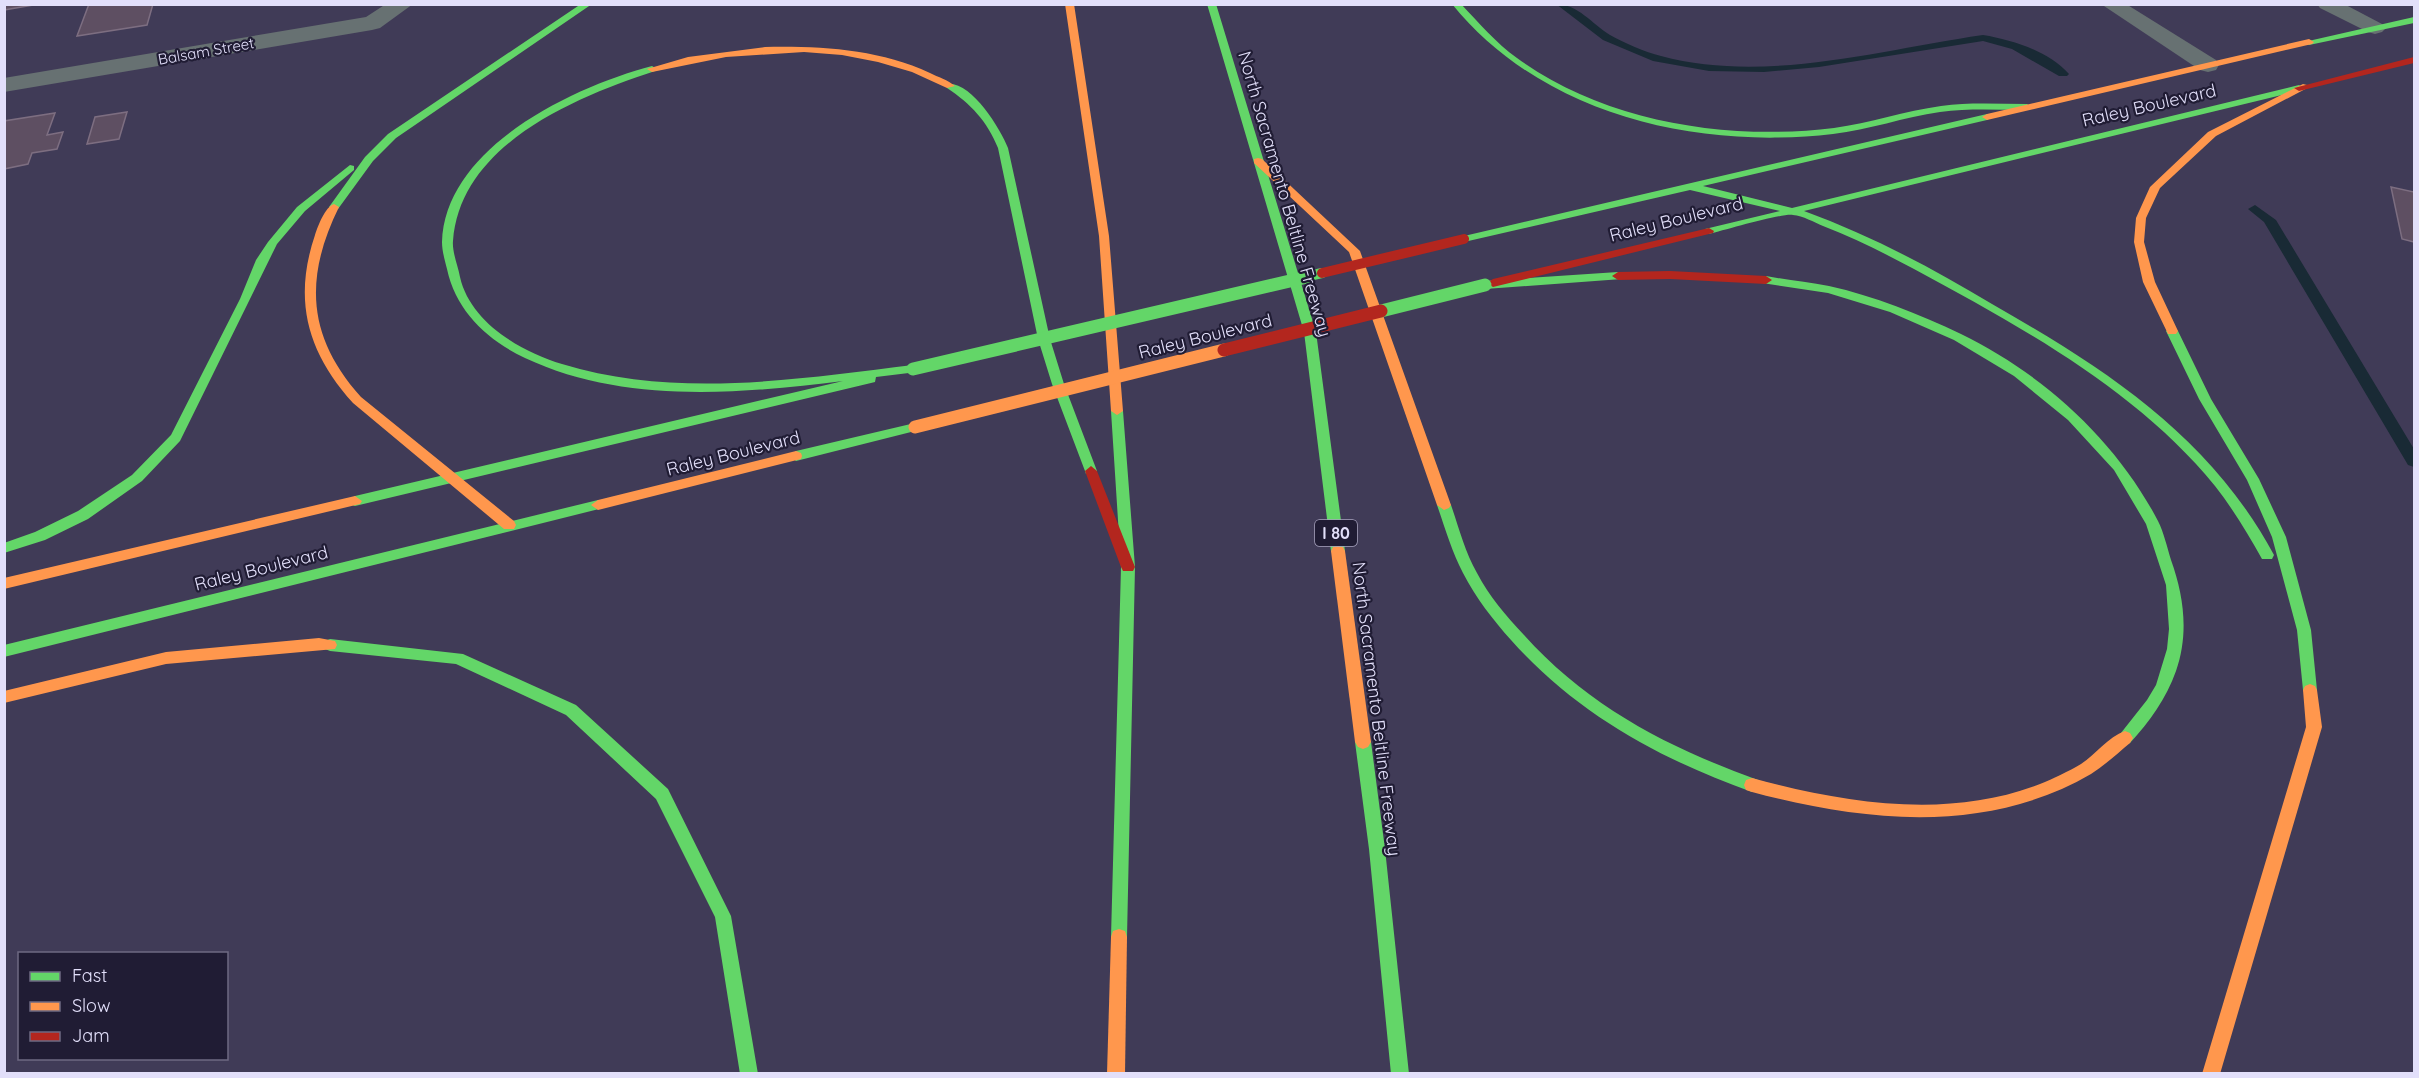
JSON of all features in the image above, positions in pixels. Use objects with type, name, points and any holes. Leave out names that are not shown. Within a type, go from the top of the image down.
[{"type":"main road","points":[[509,525],[344,388],[317,344],[307,298],[310,267],[326,220],[354,176],[379,148],[392,136],[588,4]]},
{"type":"main road","points":[[1069,4],[1104,236],[1128,567],[1116,1074]]},
{"type":"main road","name":"North Sacramento Beltline Freeway","points":[[1211,4],[1310,332],[1377,849],[1400,1074]]},
{"type":"main road","points":[[1456,4],[1492,42],[1525,69],[1553,85],[1586,100],[1641,118],[1682,126],[1744,134],[1823,132],[1943,109],[2027,107]]},
{"type":"main road","name":"Raley Boulevard","points":[[4,584],[1688,186],[2208,65],[2415,20]]},
{"type":"main road","points":[[913,369],[713,389],[637,386],[591,378],[531,357],[485,327],[464,304],[447,266],[446,225],[454,199],[482,162],[507,139],[552,109],[604,85],[679,62],[716,54],[774,49],[829,50],[881,58],[926,73],[953,86],[974,102],[992,121],[1005,153],[1048,356],[1128,567]]},
{"type":"main road","name":"Raley Boulevard","points":[[4,651],[1789,210],[2415,60]]},
{"type":"main road","points":[[2211,1074],[2314,727],[2304,630],[2279,537],[2253,479],[2205,399],[2149,282],[2139,242],[2140,218],[2155,187],[2170,170],[2212,134],[2306,86]]},
{"type":"main road","points":[[4,548],[40,536],[83,515],[137,478],[176,438],[246,299],[250,284],[275,239],[312,197],[379,148]]},
{"type":"main road","points":[[1258,161],[1354,251],[1466,566],[1478,587],[1508,630],[1571,691],[1622,727],[1682,760],[1745,784],[1813,802],[1880,811],[1977,808],[2058,784],[2104,760],[2151,711],[2169,674],[2177,638],[2176,592],[2165,549],[2147,509],[2106,451],[2072,416],[2024,379],[1970,344],[1900,313],[1830,291],[1782,281],[1654,274],[1485,285]]},
{"type":"main road","points":[[1688,186],[1789,210],[1868,241],[1934,274],[2042,338],[2115,386],[2160,423],[2221,485],[2255,531],[2304,630]]},
{"type":"main road","points":[[4,697],[166,658],[319,644],[458,658],[570,710],[662,794],[723,916],[749,1074]]},
{"type":"street","name":"Balsam Street","points":[[4,86],[372,23],[402,4]]},
{"type":"lane","points":[[2111,4],[2208,65]]},
{"type":"lane","points":[[2327,4],[2375,28]]},
{"type":"building","points":[[5,4],[39,4],[4,10]]},
{"type":"building","points":[[89,4],[153,4],[147,25],[77,36]]},
{"type":"building","points":[[127,112],[119,139],[87,144],[95,117]]},
{"type":"building","points":[[55,113],[47,135],[63,132],[57,149],[32,153],[28,164],[4,169],[4,121]]},
{"type":"building","points":[[2391,187],[2414,192],[2414,242],[2402,239]]},
{"type":"waterway","points":[[1561,4],[1607,38],[1657,59],[1709,68],[1764,69],[1819,64],[1983,38],[2025,50],[2063,74]]},
{"type":"waterway","points":[[2255,209],[2269,220],[2414,461]]},
{"type":"traffic: fast","points":[[334,207],[369,159],[392,136],[588,4]]},
{"type":"traffic: fast","points":[[1211,4],[1310,332],[1338,551]]},
{"type":"traffic: fast","points":[[1456,4],[1499,48],[1549,83],[1586,100],[1626,114],[1667,124],[1710,131],[1793,134],[1847,129],[1940,109],[2027,107]]},
{"type":"traffic: fast","points":[[2309,42],[2414,20]]},
{"type":"traffic: fast","points":[[652,69],[577,97],[538,118],[503,143],[474,172],[454,206],[447,243],[456,285],[473,314],[498,337],[542,361],[601,379],[646,385],[690,388],[735,387],[824,380],[913,369]]},
{"type":"traffic: fast","points":[[950,86],[980,109],[999,136],[1007,161],[1044,339],[1058,384],[1091,471]]},
{"type":"traffic: fast","points":[[1709,231],[2299,88]]},
{"type":"traffic: fast","points":[[1464,239],[1987,117]]},
{"type":"traffic: fast","points":[[4,548],[40,536],[83,515],[137,478],[176,438],[246,299],[262,260],[273,242],[301,209],[350,168]]},
{"type":"traffic: fast","points":[[1688,186],[1784,208],[1860,237],[1945,281],[2077,361],[2136,402],[2190,450],[2229,495],[2267,555]]},
{"type":"traffic: fast","points":[[913,369],[1322,273]]},
{"type":"traffic: fast","points":[[1485,285],[1618,276]]},
{"type":"traffic: fast","points":[[1766,280],[1829,290],[1894,309],[1958,337],[2018,373],[2073,417],[2118,467],[2153,523],[2173,585],[2177,629],[2170,669],[2162,687],[2140,722],[2125,738]]},
{"type":"traffic: fast","points":[[1381,311],[1485,285]]},
{"type":"traffic: fast","points":[[2172,331],[2205,399],[2253,479],[2279,537],[2304,630],[2310,690]]},
{"type":"traffic: fast","points":[[355,501],[871,379]]},
{"type":"traffic: fast","points":[[1117,411],[1128,567],[1119,937]]},
{"type":"traffic: fast","points":[[796,456],[915,427]]},
{"type":"traffic: fast","points":[[4,651],[598,505]]},
{"type":"traffic: fast","points":[[1444,505],[1463,558],[1479,589],[1507,626],[1559,679],[1587,702],[1650,742],[1717,773],[1752,785]]},
{"type":"traffic: fast","points":[[330,645],[458,658],[571,710],[662,794],[723,916],[749,1074]]},
{"type":"traffic: fast","points":[[1363,742],[1377,849],[1400,1074]]},
{"type":"traffic: slow","points":[[1069,4],[1104,236],[1117,411]]},
{"type":"traffic: slow","points":[[1987,117],[2309,42]]},
{"type":"traffic: slow","points":[[652,69],[726,54],[804,49],[842,52],[880,59],[916,70],[950,86]]},
{"type":"traffic: slow","points":[[2172,331],[2149,282],[2139,242],[2141,218],[2155,187],[2212,134],[2306,86]]},
{"type":"traffic: slow","points":[[1258,161],[1354,251],[1444,505]]},
{"type":"traffic: slow","points":[[334,207],[322,231],[314,256],[310,282],[311,308],[316,333],[325,357],[339,380],[357,400],[509,525]]},
{"type":"traffic: slow","points":[[915,427],[1224,350]]},
{"type":"traffic: slow","points":[[598,505],[796,456]]},
{"type":"traffic: slow","points":[[4,584],[355,501]]},
{"type":"traffic: slow","points":[[1338,551],[1363,742]]},
{"type":"traffic: slow","points":[[4,697],[166,658],[319,644],[330,645]]},
{"type":"traffic: slow","points":[[2211,1074],[2314,727],[2310,690]]},
{"type":"traffic: slow","points":[[1752,785],[1847,806],[1897,811],[1947,810],[1996,803],[2043,790],[2087,768],[2125,738]]},
{"type":"traffic: slow","points":[[1116,1074],[1119,937]]},
{"type":"traffic: jam","points":[[2299,88],[2414,60]]},
{"type":"traffic: jam","points":[[1493,283],[1709,231]]},
{"type":"traffic: jam","points":[[1322,273],[1464,239]]},
{"type":"traffic: jam","points":[[1618,276],[1670,275],[1766,280]]},
{"type":"traffic: jam","points":[[1224,350],[1381,311]]},
{"type":"traffic: jam","points":[[1091,471],[1128,567]]}]
